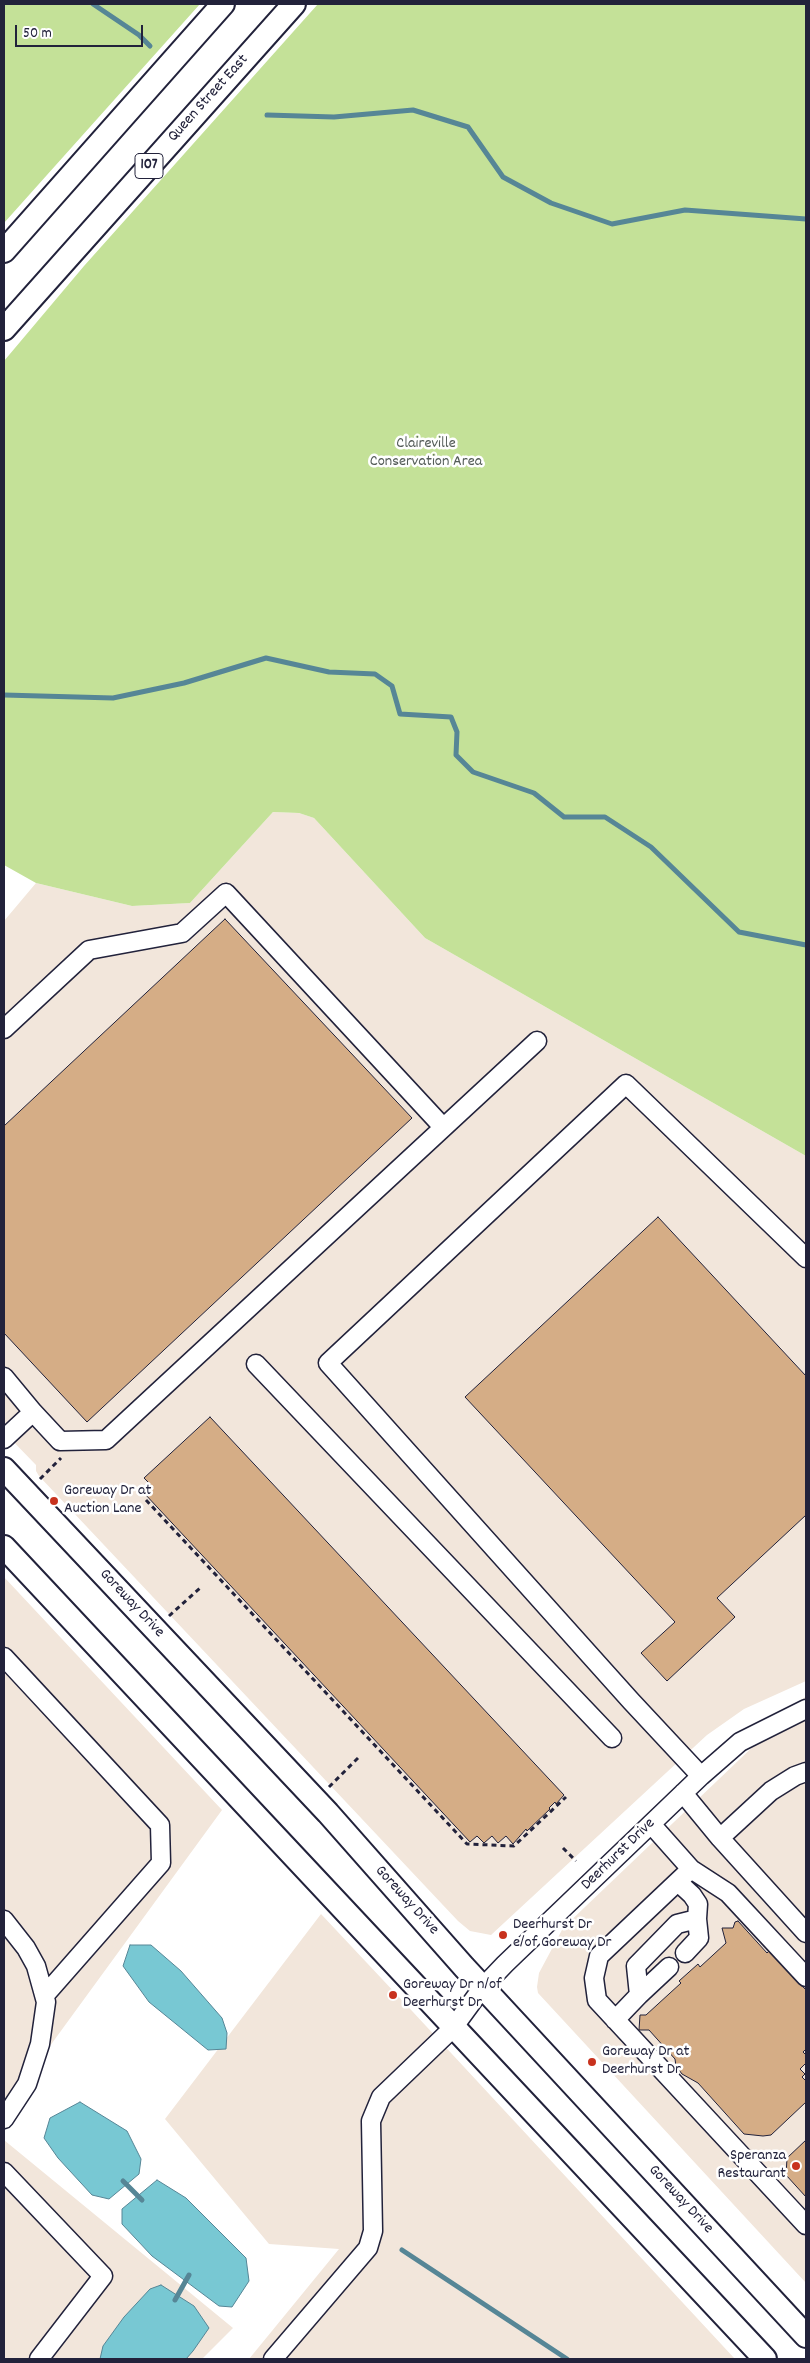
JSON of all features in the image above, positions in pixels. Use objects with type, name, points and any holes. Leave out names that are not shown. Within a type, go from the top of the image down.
[{"type":"main road","points":[[4,251],[223,4]]},
{"type":"main road","name":"Queen Street East","points":[[4,329],[294,4]]},
{"type":"main road","name":"Goreway Drive","points":[[4,1469],[328,1813],[483,1987],[806,2336]]},
{"type":"main road","points":[[4,1547],[765,2359]]},
{"type":"street","points":[[4,1029],[89,950],[182,932],[226,893],[443,1128]]},
{"type":"street","points":[[4,1377],[60,1441],[106,1440],[537,1041]]},
{"type":"street","points":[[701,1776],[631,1701],[328,1363],[626,1084],[806,1258]]},
{"type":"street","points":[[256,1364],[612,1738]]},
{"type":"street","points":[[4,1439],[33,1412]]},
{"type":"street","points":[[4,1657],[160,1825],[162,1863],[45,1995]]},
{"type":"street","name":"Deerhurst Drive","points":[[273,2359],[368,2248],[373,2231],[374,2186],[371,2128],[375,2108],[381,2097],[453,2028],[483,1987],[701,1776],[740,1742],[806,1709]]},
{"type":"street","points":[[720,1838],[771,1791],[795,1776],[806,1772]]},
{"type":"street","points":[[683,1793],[720,1838],[806,1933]]},
{"type":"street","points":[[651,1824],[691,1869],[728,1894],[806,1977]]},
{"type":"street","points":[[691,1869],[599,1956],[594,1978],[597,2000],[806,2225]]},
{"type":"street","points":[[678,1882],[692,1895],[698,1904],[699,1938],[685,1953]]},
{"type":"street","points":[[639,1995],[636,1966],[677,1924],[697,1919]]},
{"type":"street","points":[[4,1920],[26,1948],[36,1966],[45,1995],[45,2016],[40,2044],[27,2084],[4,2118]]},
{"type":"street","points":[[615,2020],[670,1967]]},
{"type":"street","points":[[4,2172],[103,2276],[39,2359]]},
{"type":"path","points":[[40,1479],[63,1456]]},
{"type":"path","points":[[146,1500],[467,1844],[514,1846],[566,1797]]},
{"type":"path","points":[[168,1616],[200,1588]]},
{"type":"path","points":[[328,1786],[358,1758]]},
{"type":"path","points":[[563,1848],[576,1860]]},
{"type":"shaded area","points":[[273,812],[299,813],[314,818],[425,938],[806,1156],[806,1681],[744,1709],[707,1735],[491,1935],[470,1931],[458,1921],[39,1476],[36,1471],[36,1465],[4,1432],[4,921],[36,883],[132,906],[190,903]]},
{"type":"shaded area","points":[[4,1577],[222,1810],[4,2109]]},
{"type":"shaded area","points":[[806,1696],[806,2283],[538,1993],[537,1987],[539,1973],[563,1928]]},
{"type":"shaded area","points":[[321,1914],[735,2359],[249,2359],[339,2249],[269,2244],[165,2119]]},
{"type":"shaded area","points":[[4,2140],[233,2328],[202,2359],[4,2359]]},
{"type":"green space","points":[[4,4],[200,4],[4,223]]},
{"type":"green space","name":"Claireville Conservation Area","points":[[318,4],[806,4],[806,1156],[425,938],[314,818],[299,813],[273,812],[190,903],[132,906],[36,883],[4,865],[4,361],[84,266]]},
{"type":"water","points":[[130,1945],[151,1945],[181,1971],[222,2018],[227,2033],[226,2049],[208,2050],[149,2002],[123,1966]]},
{"type":"water","points":[[80,2102],[127,2131],[141,2159],[139,2174],[109,2199],[92,2195],[58,2158],[44,2138],[50,2118]]},
{"type":"water","points":[[157,2180],[186,2198],[246,2258],[249,2281],[232,2307],[219,2306],[152,2256],[122,2224],[122,2209]]},
{"type":"water","points":[[161,2285],[194,2306],[209,2328],[193,2351],[186,2359],[100,2359],[103,2346],[124,2317],[150,2289]]},
{"type":"building","points":[[225,919],[412,1118],[87,1422],[4,1333],[4,1126]]},
{"type":"building","points":[[658,1217],[806,1376],[806,1515],[717,1598],[735,1617],[667,1681],[641,1653],[675,1622],[465,1397]]},
{"type":"building","points":[[210,1417],[564,1795],[527,1831],[526,1829],[513,1844],[506,1836],[498,1843],[492,1836],[484,1843],[477,1836],[470,1842],[144,1493],[152,1486],[144,1478]]},
{"type":"building","points":[[738,1921],[767,1953],[769,1951],[806,1990],[806,2049],[803,2052],[806,2055],[806,2063],[800,2069],[805,2074],[802,2077],[806,2081],[806,2102],[771,2135],[744,2134],[698,2083],[682,2074],[676,2066],[675,2059],[649,2030],[639,2030],[640,2015],[646,2015],[681,1983],[679,1981],[698,1964],[700,1967],[726,1943],[722,1928],[733,1928],[735,1922]]},
{"type":"building","name":"Speranza Restaurant","points":[[806,2140],[806,2197],[786,2175],[787,2158]]},
{"type":"waterway","points":[[93,4],[139,35],[150,46]]},
{"type":"waterway","points":[[267,115],[334,117],[413,110],[468,127],[503,177],[551,203],[612,224],[685,210],[806,219]]},
{"type":"waterway","points":[[4,695],[113,698],[184,683],[266,658],[329,672],[375,674],[392,686],[400,714],[451,717],[457,732],[456,755],[473,772],[534,793],[564,817],[605,817],[651,847],[739,932],[806,945]]},
{"type":"waterway","points":[[123,2181],[142,2200]]},
{"type":"waterway","points":[[402,2250],[567,2359]]},
{"type":"waterway","points":[[175,2300],[189,2275]]},
{"type":"place","name":"Goreway Dr at Auction Lane","points":[[54,1501]]},
{"type":"place","name":"Deerhurst Dr e/of Goreway Dr","points":[[503,1935]]},
{"type":"place","name":"Goreway Dr n/of Deerhurst Dr","points":[[393,1995]]},
{"type":"place","name":"Goreway Dr at Deerhurst Dr","points":[[592,2062]]},
{"type":"place","name":"Speranza Restaurant","points":[[796,2166]]}]
